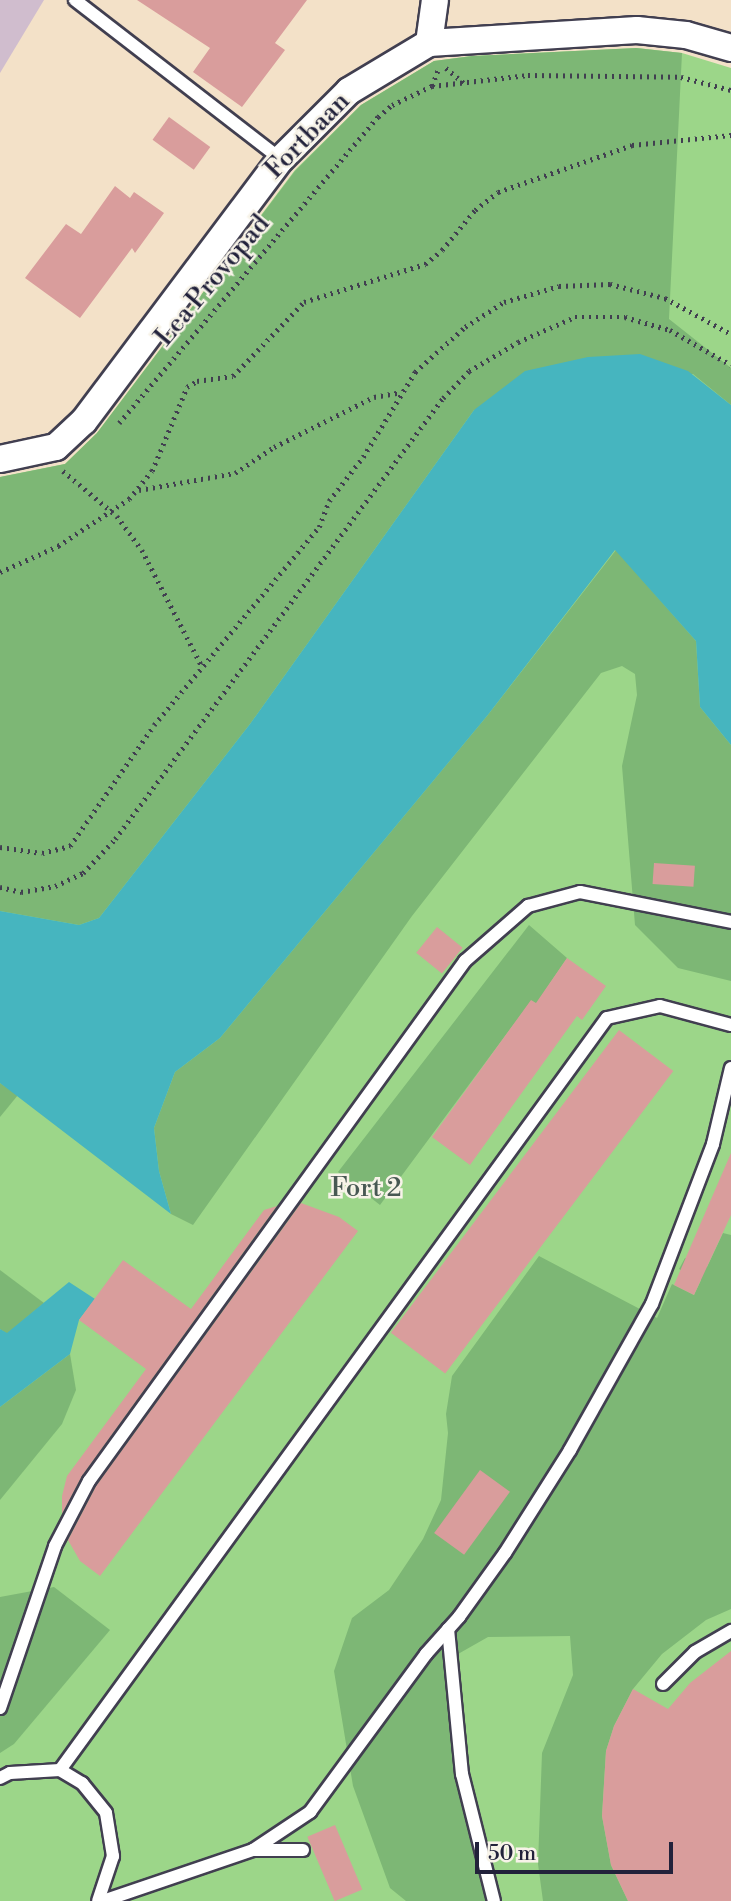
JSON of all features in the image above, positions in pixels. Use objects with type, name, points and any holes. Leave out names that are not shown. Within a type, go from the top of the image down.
[{"type":"street","points":[[435,0],[435,53]]},
{"type":"street","name":"Fortbaan","points":[[12,458],[56,447],[84,421],[281,159],[349,91],[435,53],[637,30],[686,35],[731,48]]},
{"type":"street","points":[[0,437],[12,458]]},
{"type":"lane","points":[[75,0],[281,159]]},
{"type":"lane","points":[[0,1708],[55,1546],[89,1481],[465,961],[528,906],[580,892],[731,922]]},
{"type":"lane","points":[[60,1770],[607,1018],[660,1006],[731,1025]]},
{"type":"lane","points":[[103,1901],[253,1850],[310,1812],[426,1654],[448,1629],[505,1553],[570,1450],[652,1304],[713,1144],[731,1068]]},
{"type":"lane","points":[[448,1629],[462,1774],[494,1901]]},
{"type":"lane","points":[[663,1684],[695,1652],[731,1631]]},
{"type":"lane","points":[[0,1778],[9,1773],[60,1770],[82,1783],[106,1813],[113,1856],[97,1901]]},
{"type":"lane","points":[[253,1850],[303,1850]]},
{"type":"path","points":[[435,53],[464,83]]},
{"type":"path","name":"Lea Provopad","points":[[112,430],[378,117],[392,104],[432,86],[528,75],[681,77],[731,90]]},
{"type":"path","points":[[0,572],[58,546],[139,490],[152,471],[187,387],[197,381],[233,376],[304,302],[425,264],[442,250],[475,210],[498,192],[632,145],[731,135]]},
{"type":"path","points":[[0,847],[43,853],[70,846],[154,725],[318,527],[329,501],[363,457],[415,372],[465,327],[504,302],[559,286],[610,284],[665,298],[731,334]]},
{"type":"path","points":[[0,887],[21,892],[55,887],[83,873],[115,839],[443,398],[469,370],[518,342],[575,317],[625,317],[670,330],[731,365]]},
{"type":"path","points":[[139,490],[235,473],[274,447],[374,397],[402,392]]},
{"type":"path","points":[[53,473],[71,462]]},
{"type":"path","points":[[60,469],[112,510],[142,550],[202,666]]},
{"type":"shaded area","points":[[0,0],[44,0],[0,73]]},
{"type":"green space","points":[[636,48],[682,53],[669,319],[731,368],[731,405],[693,374],[474,410],[250,724],[99,918],[79,925],[0,911],[0,477],[65,464],[97,433],[295,171],[361,105],[434,61],[472,56]]},
{"type":"green space","name":"Fort 2","points":[[637,48],[682,53],[731,68],[731,1901],[0,1901],[0,477],[65,464],[97,433],[295,170],[361,105],[434,61],[472,56]]},
{"type":"green space","points":[[616,550],[696,641],[700,707],[731,745],[731,981],[678,968],[635,925],[622,766],[637,695],[635,674],[622,666],[601,673],[412,916],[193,1225],[171,1214],[159,1171],[154,1128],[175,1072],[220,1038],[487,716]]},
{"type":"green space","points":[[529,925],[567,958],[544,992],[545,1010],[531,1001],[380,1205],[338,1172]]},
{"type":"green space","points":[[0,1083],[18,1095],[0,1117]]},
{"type":"green space","points":[[723,1233],[731,1235],[731,1609],[706,1620],[662,1654],[633,1689],[614,1726],[606,1751],[602,1816],[611,1865],[628,1901],[543,1901],[538,1864],[542,1753],[573,1675],[570,1636],[488,1637],[451,1658],[462,1774],[494,1901],[406,1901],[390,1888],[353,1786],[334,1671],[352,1618],[389,1590],[423,1539],[441,1500],[448,1433],[446,1414],[452,1376],[539,1256],[657,1318],[672,1284],[694,1295],[701,1280],[679,1269],[685,1258],[707,1267]]},
{"type":"green space","points":[[0,1270],[44,1303],[7,1334],[0,1329]]},
{"type":"green space","points":[[70,1354],[76,1390],[62,1424],[0,1500],[0,1407]]},
{"type":"green space","points":[[54,1587],[110,1630],[14,1744],[0,1753],[0,1597]]},
{"type":"water","points":[[640,354],[688,371],[731,405],[731,745],[700,707],[696,641],[615,550],[487,716],[220,1038],[175,1072],[154,1128],[159,1171],[171,1214],[0,1083],[0,911],[79,925],[99,918],[250,724],[474,410],[525,371],[588,357]]},
{"type":"water","points":[[69,1282],[95,1299],[79,1320],[70,1354],[0,1407],[0,1329],[7,1333]]},
{"type":"building","points":[[137,0],[307,0],[275,43],[285,50],[242,107],[193,72],[210,48]]},
{"type":"building","points":[[169,117],[210,147],[194,170],[153,140]]},
{"type":"building","points":[[115,186],[130,198],[134,192],[164,213],[135,253],[132,248],[80,318],[25,278],[66,224],[81,234]]},
{"type":"building","points":[[654,863],[695,866],[693,887],[653,884]]},
{"type":"building","points":[[437,927],[463,948],[442,973],[416,953]]},
{"type":"building","points":[[567,958],[606,986],[582,1020],[577,1016],[470,1165],[432,1137],[531,1000],[536,1003]]},
{"type":"building","points":[[619,1030],[673,1071],[445,1374],[391,1333]]},
{"type":"building","points":[[731,1153],[731,1215],[694,1295],[674,1285]]},
{"type":"building","points":[[301,1203],[339,1217],[358,1231],[100,1576],[80,1561],[68,1540],[96,1486]]},
{"type":"building","points":[[277,1206],[82,1476],[62,1514],[62,1496],[67,1476],[146,1369],[79,1320],[123,1260],[191,1309],[264,1210]]},
{"type":"building","points":[[480,1470],[510,1492],[464,1555],[434,1533]]},
{"type":"building","points":[[731,1651],[731,1901],[628,1901],[611,1865],[602,1816],[606,1751],[614,1726],[633,1689],[668,1709],[690,1683]]},
{"type":"building","points":[[335,1825],[362,1889],[335,1901],[307,1837]]}]
